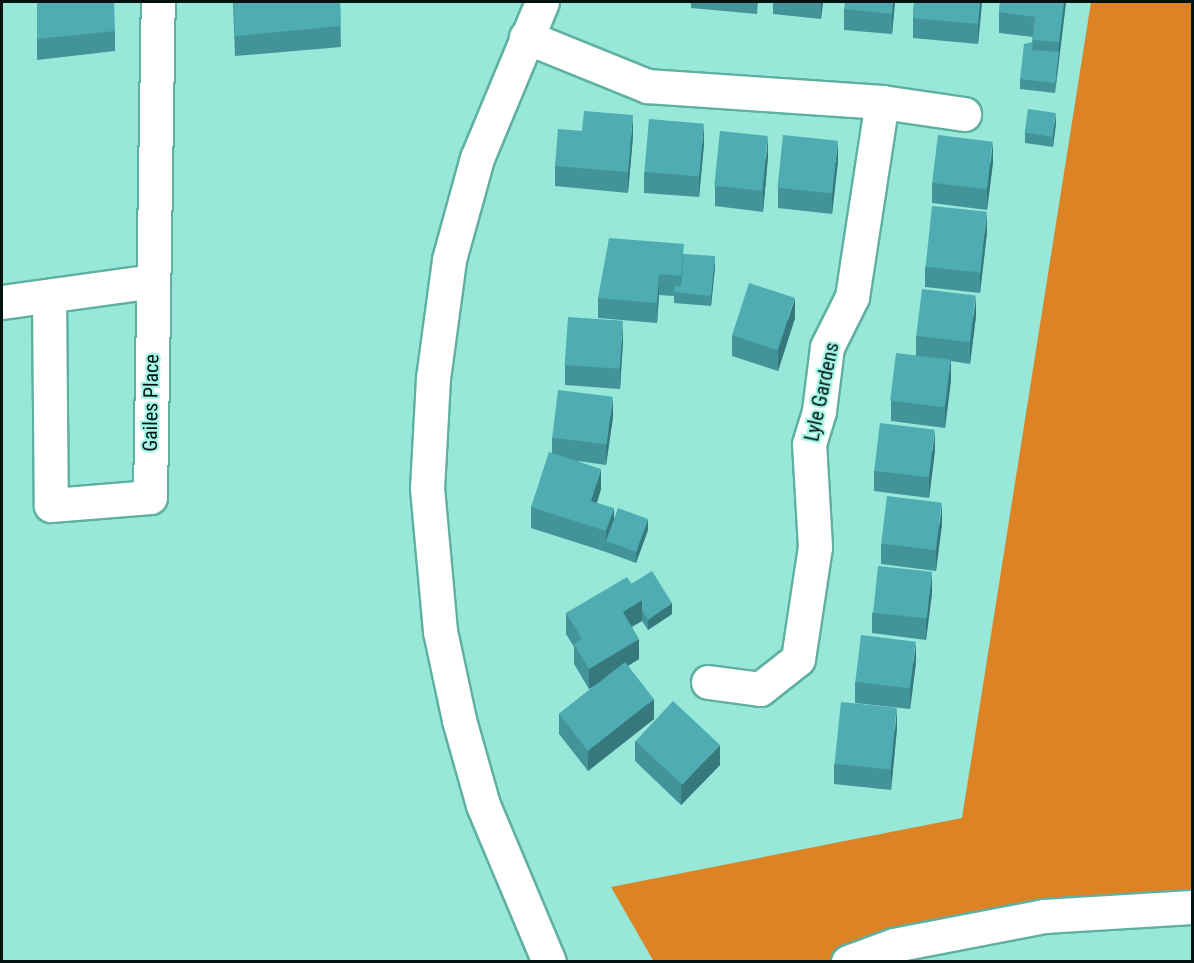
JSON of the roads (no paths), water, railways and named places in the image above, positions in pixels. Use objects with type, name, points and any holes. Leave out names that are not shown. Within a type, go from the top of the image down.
[{"type":"street","name":"Gailes Place","points":[[49,296],[51,505],[150,497],[158,2]]},
{"type":"street","points":[[541,2],[477,158],[449,260],[433,378],[427,488],[440,631],[459,720],[483,805],[549,962]]},
{"type":"street","points":[[526,37],[647,86],[882,102],[964,114]]},
{"type":"street","name":"Lyle Gardens","points":[[708,682],[760,689],[798,659],[815,547],[809,444],[819,411],[827,347],[852,297],[882,102]]},
{"type":"street","points":[[2,302],[153,281]]},
{"type":"street","points":[[848,962],[894,945],[1044,916],[1192,907]]}]
